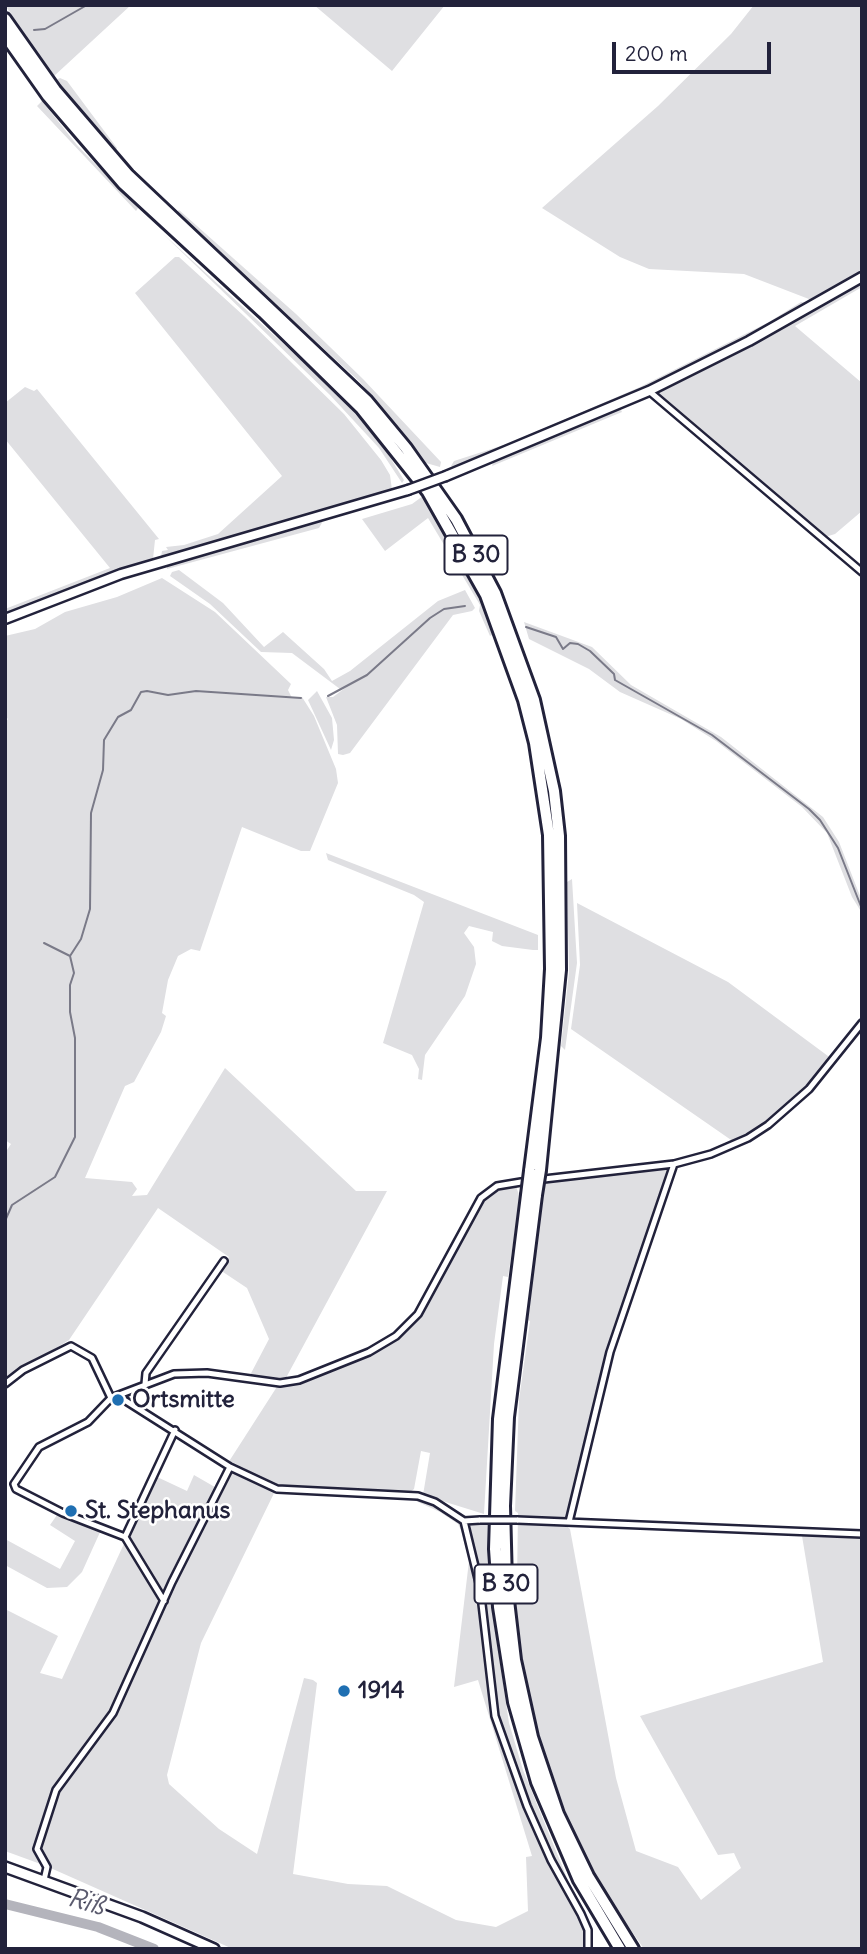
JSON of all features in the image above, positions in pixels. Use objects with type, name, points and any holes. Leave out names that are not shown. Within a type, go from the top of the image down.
[{"type":"highway","name":"B 30","points":[[5,19],[39,76]]},
{"type":"highway","name":"B 30","points":[[5,35],[52,93],[137,184],[368,401],[406,447],[456,519],[495,593],[534,700],[554,791],[559,836],[560,970],[538,1173],[532,1195],[497,1443],[495,1549],[504,1648],[520,1727],[543,1799],[579,1880],[621,1949]]},
{"type":"highway","name":"B 30","points":[[532,1195],[508,1417],[504,1506],[506,1583],[515,1660],[532,1737],[558,1814],[588,1876],[633,1949]]},
{"type":"main road","points":[[5,1867],[44,1880],[214,1949]]},
{"type":"street","points":[[5,619],[121,574],[408,490],[446,476],[649,391],[749,341],[862,277]]},
{"type":"street","points":[[649,391],[862,572]]},
{"type":"street","points":[[538,1173],[674,1164],[728,1147],[768,1125],[809,1090],[862,1023]]},
{"type":"street","points":[[569,1522],[610,1352],[674,1164]]},
{"type":"street","points":[[164,1601],[125,1537],[63,1513],[14,1486],[39,1447],[88,1422],[111,1398],[174,1374],[207,1373],[280,1383],[335,1368],[396,1336],[426,1302],[481,1198],[497,1186],[522,1182]]},
{"type":"street","points":[[145,1384],[146,1373],[224,1261]]},
{"type":"street","points":[[5,1384],[23,1370],[71,1346],[92,1358],[111,1398]]},
{"type":"street","points":[[135,1388],[135,1406]]},
{"type":"street","points":[[118,1396],[230,1467],[277,1489],[291,1492],[356,1491],[418,1496],[435,1502],[464,1521],[517,1520],[862,1534]]},
{"type":"street","points":[[125,1537],[175,1430]]},
{"type":"street","points":[[44,1880],[47,1867],[37,1849],[56,1790],[113,1713],[230,1467]]},
{"type":"street","points":[[464,1521],[480,1587],[495,1716],[527,1806],[551,1860],[581,1914],[587,1930],[588,1949]]},
{"type":"shaded area","points":[[5,5],[131,5],[53,77]]},
{"type":"shaded area","points":[[314,5],[445,5],[392,71]]},
{"type":"shaded area","points":[[754,5],[862,5],[862,274],[814,301],[744,274],[649,269],[620,257],[542,208],[658,106],[731,34]]},
{"type":"shaded area","points":[[60,78],[67,81],[117,148],[115,151],[64,94],[56,80]]},
{"type":"shaded area","points":[[42,101],[77,145],[138,208],[136,211],[37,106]]},
{"type":"shaded area","points":[[179,210],[296,314],[363,379],[441,462],[440,467],[426,463],[360,382],[176,213]]},
{"type":"shaded area","points":[[161,232],[335,391],[383,446],[404,480],[402,483],[379,448],[330,395]]},
{"type":"shaded area","points":[[175,257],[179,257],[244,316],[344,414],[381,460],[390,475],[392,490],[164,559],[161,557],[162,551],[168,550],[166,547],[184,545],[218,534],[282,476],[135,293]]},
{"type":"shaded area","points":[[862,280],[862,287],[795,326],[862,383],[862,511],[835,534],[825,537],[672,408],[657,392]]},
{"type":"shaded area","points":[[801,302],[808,303],[807,306],[647,389],[457,469],[451,466],[454,461],[510,443],[640,387],[769,322]]},
{"type":"shaded area","points":[[25,387],[34,391],[37,389],[159,539],[155,540],[153,559],[147,564],[5,617],[5,609],[110,568],[5,439],[5,403]]},
{"type":"shaded area","points":[[620,408],[622,412],[492,466],[493,463]]},
{"type":"shaded area","points":[[423,496],[465,568],[496,633],[490,636],[479,611],[480,605],[428,518],[385,551],[362,519],[412,504]]},
{"type":"shaded area","points":[[323,521],[319,528],[167,569],[167,564]]},
{"type":"shaded area","points":[[179,570],[223,603],[264,647],[283,632],[324,669],[332,681],[350,671],[438,601],[465,590],[475,608],[453,615],[350,753],[343,755],[338,754],[337,725],[326,697],[333,697],[353,682],[340,689],[292,653],[261,652],[210,604],[170,576],[172,572]]},
{"type":"shaded area","points":[[162,578],[215,612],[291,684],[288,690],[292,698],[302,697],[314,716],[336,769],[338,783],[310,851],[301,851],[242,827],[200,951],[191,949],[178,956],[168,980],[162,1013],[166,1016],[161,1032],[134,1082],[125,1086],[85,1178],[132,1182],[137,1189],[132,1196],[147,1195],[225,1068],[356,1191],[387,1191],[287,1376],[288,1384],[350,1364],[395,1339],[423,1312],[478,1204],[493,1190],[511,1185],[516,1186],[520,1198],[508,1277],[503,1276],[494,1344],[484,1514],[423,1495],[430,1453],[421,1451],[414,1489],[409,1493],[311,1490],[278,1485],[201,1643],[167,1775],[169,1784],[219,1829],[257,1854],[304,1678],[313,1680],[317,1683],[293,1874],[348,1884],[387,1886],[456,1920],[496,1927],[528,1911],[526,1857],[532,1856],[478,1680],[454,1687],[469,1561],[461,1530],[458,1524],[440,1512],[405,1496],[434,1504],[462,1522],[476,1572],[479,1571],[470,1525],[488,1525],[492,1610],[509,1723],[523,1770],[583,1917],[586,1949],[233,1949],[46,1866],[5,1851],[5,1609],[58,1636],[40,1673],[62,1679],[155,1476],[187,1491],[194,1475],[220,1490],[228,1463],[280,1382],[248,1379],[269,1339],[247,1288],[220,1270],[229,1257],[158,1208],[69,1340],[5,1380],[5,1153],[11,1144],[5,1140],[5,723],[8,719],[5,716],[5,636],[35,629],[65,612],[117,597]]},
{"type":"shaded area","points":[[524,622],[592,647],[631,685],[721,737],[823,817],[839,842],[862,901],[862,913],[852,897],[827,833],[802,807],[716,741],[681,719],[620,692],[589,669],[529,639]]},
{"type":"shaded area","points":[[317,691],[332,718],[334,740],[331,750],[308,700]]},
{"type":"shaded area","points":[[326,853],[538,935],[538,950],[502,946],[492,941],[493,932],[469,926],[464,933],[474,947],[476,964],[465,996],[425,1055],[422,1080],[418,1079],[419,1069],[412,1055],[383,1043],[424,902],[414,895],[328,860]]},
{"type":"shaded area","points":[[572,879],[577,963],[565,1050],[561,1046],[569,972],[567,882]]},
{"type":"shaded area","points":[[577,903],[728,982],[832,1059],[814,1081],[771,1120],[734,1142],[571,1029],[580,965]]},
{"type":"shaded area","points":[[666,1167],[671,1172],[610,1345],[569,1515],[564,1520],[550,1523],[565,1525],[570,1529],[616,1778],[636,1851],[678,1867],[701,1900],[741,1868],[734,1853],[718,1855],[640,1716],[823,1662],[801,1530],[862,1532],[862,1949],[644,1949],[594,1877],[573,1835],[536,1726],[519,1656],[512,1582],[517,1581],[518,1513],[515,1511],[519,1400],[530,1321],[524,1318],[544,1182]]},
{"type":"shaded area","points":[[57,1515],[101,1530],[82,1572],[67,1587],[47,1588],[5,1565],[5,1539],[60,1569],[75,1541],[50,1525]]},
{"type":"waterway","points":[[34,30],[45,29],[87,5]]},
{"type":"waterway","points":[[328,696],[367,675],[430,618],[444,609],[465,606]]},
{"type":"waterway","points":[[526,627],[556,637],[563,649],[570,643],[590,651],[614,674],[615,680],[712,735],[809,809],[820,820],[838,848],[862,909]]},
{"type":"waterway","points":[[70,956],[81,939],[90,909],[91,813],[103,770],[104,740],[118,717],[131,710],[141,692],[147,691],[168,695],[196,691],[301,698]]},
{"type":"waterway","points":[[5,1221],[12,1205],[55,1177],[75,1137],[75,1038],[70,1012],[70,985],[74,973],[70,956],[44,943]]},
{"type":"waterway","name":"Riß","points":[[5,1904],[98,1927],[154,1949]]},
{"type":"place","name":"Ortsmitte","points":[[118,1400]]},
{"type":"place","name":"St. Stephanus","points":[[71,1511]]},
{"type":"place","name":"1914","points":[[344,1691]]}]
